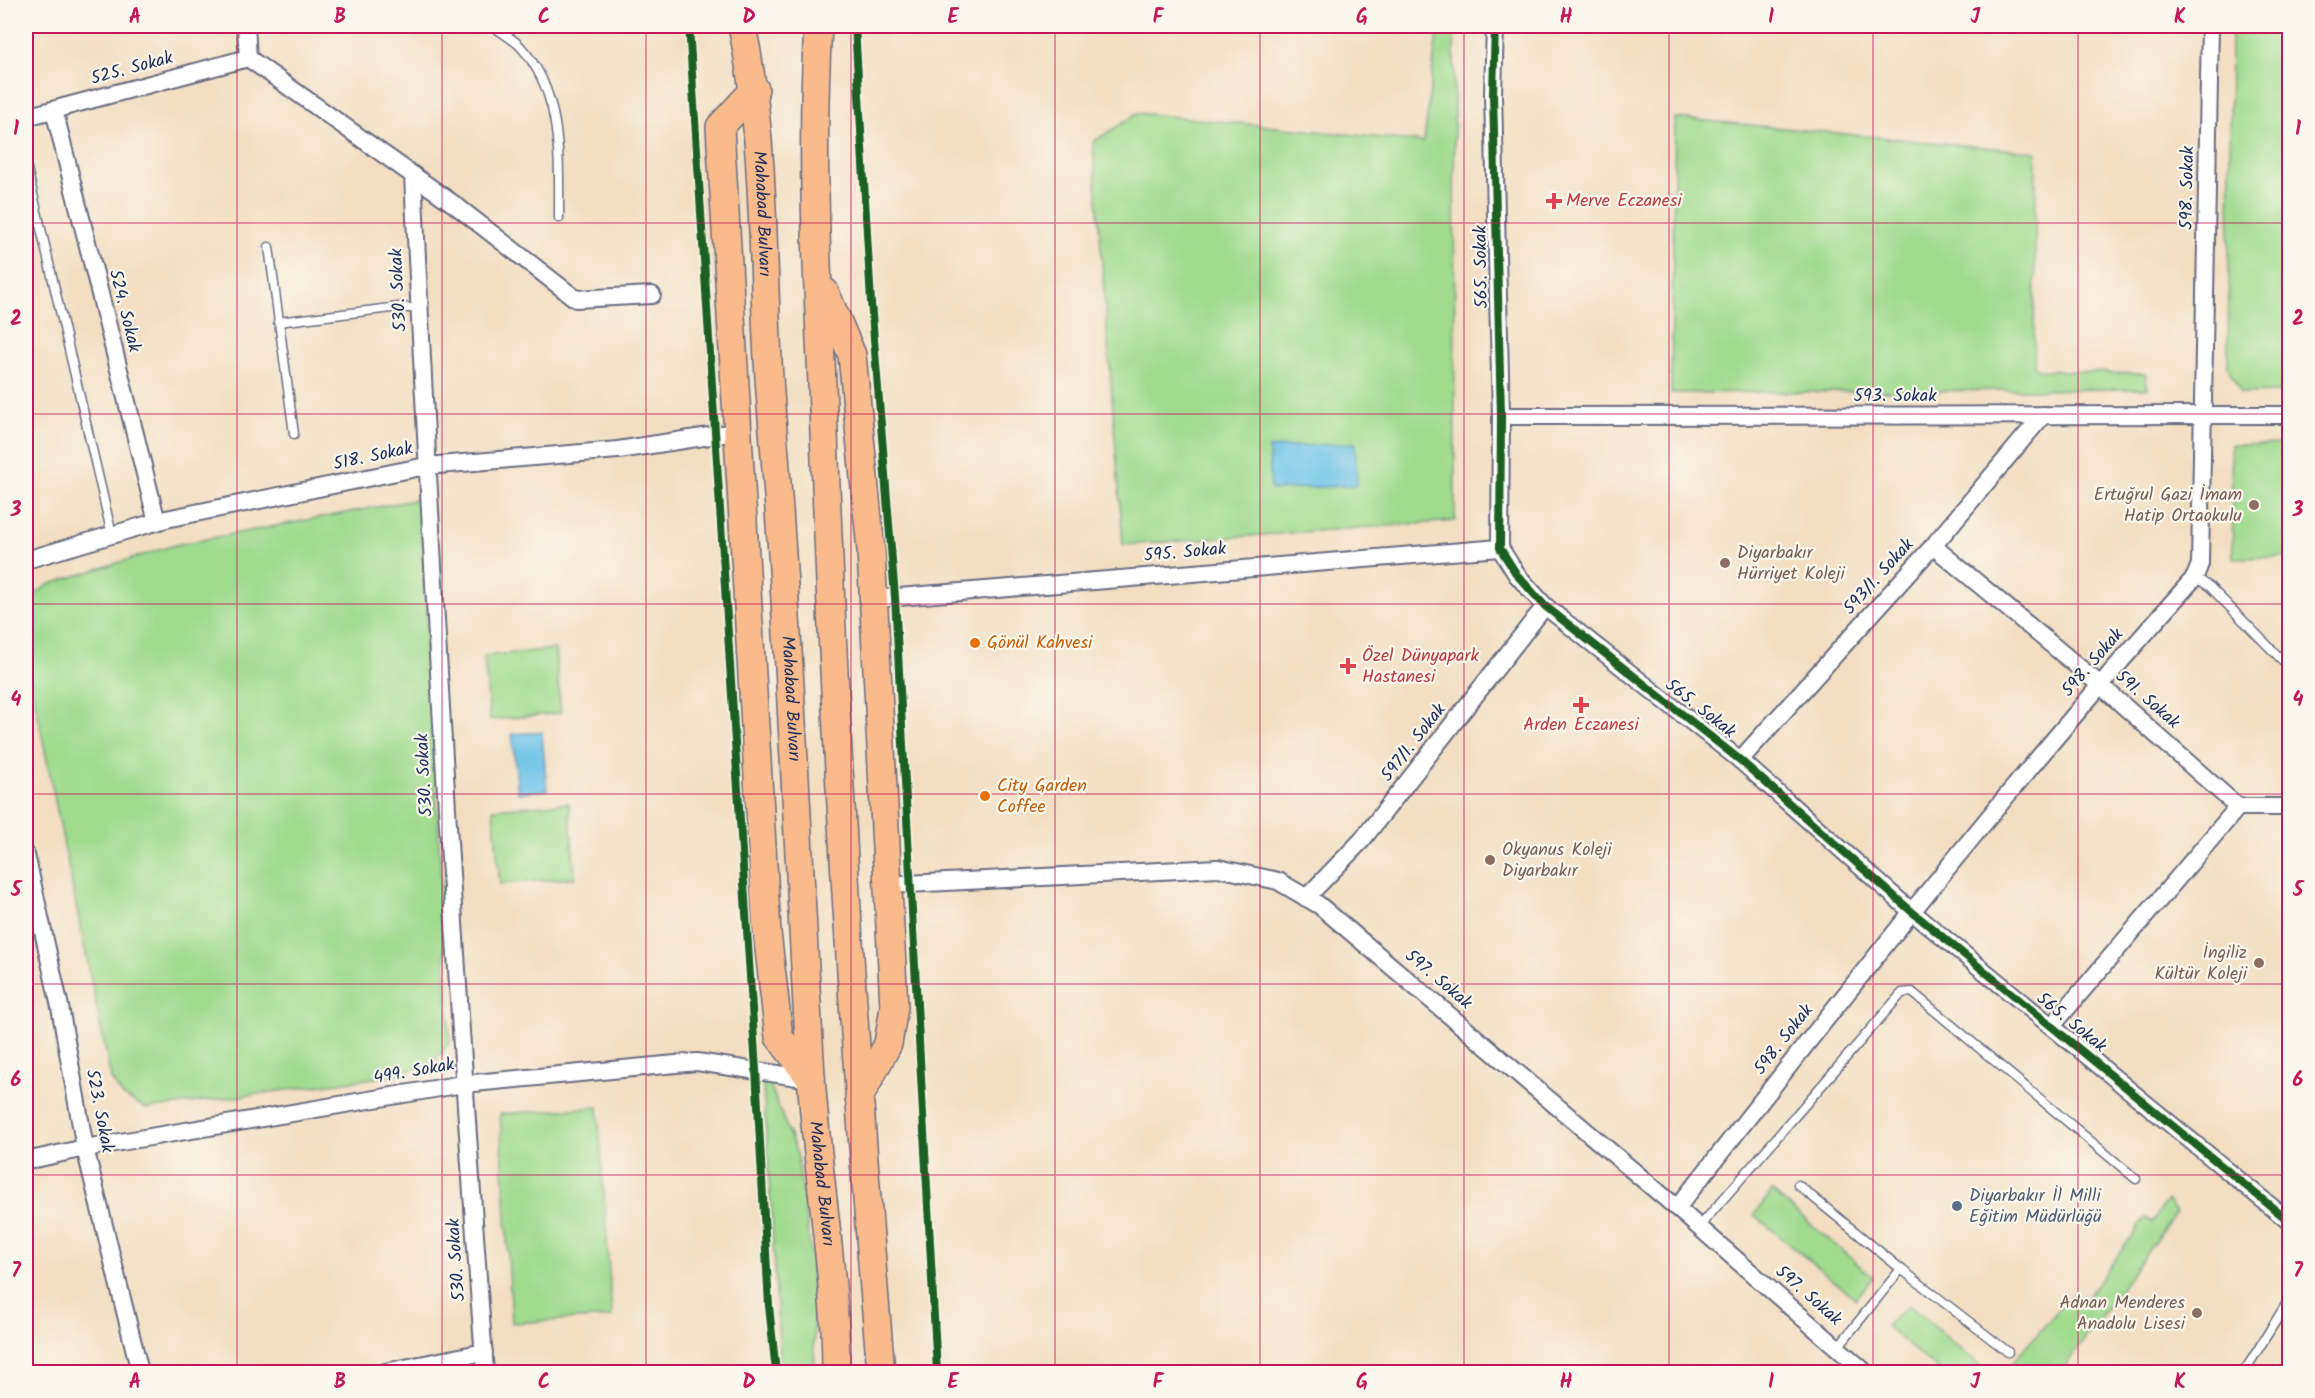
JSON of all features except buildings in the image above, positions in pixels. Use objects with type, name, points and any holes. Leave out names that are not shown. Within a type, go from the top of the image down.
[{"type":"main road","name":"Mahabad Bulvarı","points":[[742,26],[754,89],[771,413],[784,559],[812,1079],[836,1319],[836,1372]]},
{"type":"main road","points":[[818,26],[816,197],[830,586],[859,1098],[880,1372]]},
{"type":"main road","points":[[754,89],[720,127],[736,432],[767,932],[779,1037],[812,1079]]},
{"type":"main road","points":[[819,278],[852,355],[874,599],[894,1007],[888,1044],[859,1098]]},
{"type":"street","points":[[246,26],[248,58],[413,175],[576,299],[652,295]]},
{"type":"street","name":"565. Sokak","points":[[1495,26],[1493,94],[1501,416],[1500,548],[1517,575],[1545,606],[1740,760],[1911,911],[2289,1222]]},
{"type":"street","name":"598. Sokak","points":[[1677,1208],[1911,911],[2099,684],[2195,577],[2200,564],[2210,26]]},
{"type":"street","name":"525. Sokak","points":[[26,117],[248,58]]},
{"type":"street","name":"524. Sokak","points":[[54,110],[157,522]]},
{"type":"street","name":"530. Sokak","points":[[413,175],[426,466],[462,1084],[485,1372]]},
{"type":"street","name":"593/1. Sokak","points":[[1740,760],[1933,546],[2043,415]]},
{"type":"street","name":"593. Sokak","points":[[1501,416],[2289,415]]},
{"type":"street","name":"518. Sokak","points":[[26,560],[157,522],[426,466],[618,450],[736,432]]},
{"type":"street","name":"591. Sokak","points":[[1933,546],[2099,684],[2238,807]]},
{"type":"street","name":"595. Sokak","points":[[874,599],[1500,548]]},
{"type":"street","name":"597/1. Sokak","points":[[1306,898],[1362,840],[1545,606]]},
{"type":"street","points":[[2052,1026],[2238,807],[2289,807]]},
{"type":"street","name":"523. Sokak","points":[[26,855],[28,880],[60,1007],[85,1148],[140,1372]]},
{"type":"street","name":"597. Sokak","points":[[887,885],[1218,868],[1278,881],[1328,913],[1677,1208],[1865,1372]]},
{"type":"street","name":"499. Sokak","points":[[26,1161],[85,1148],[462,1084],[697,1062],[812,1079]]},
{"type":"street","points":[[385,1372],[484,1352]]},
{"type":"lane","points":[[493,26],[519,45],[544,81],[559,139],[559,218]]},
{"type":"lane","points":[[26,164],[112,535]]},
{"type":"lane","points":[[269,248],[294,434]]},
{"type":"lane","points":[[278,322],[399,307],[419,309]]},
{"type":"lane","points":[[2195,577],[2210,586],[2287,665],[2287,674]]},
{"type":"lane","points":[[1699,1227],[1902,993],[1912,992],[2136,1179]]},
{"type":"lane","points":[[1798,1185],[1900,1269],[2008,1352]]},
{"type":"lane","points":[[1837,1347],[1900,1269]]},
{"type":"lane","points":[[2244,1372],[2289,1298]]},
{"type":"green space","points":[[1438,26],[1454,26],[1455,521],[1123,545],[1093,142],[1138,113],[1424,142]]},
{"type":"green space","points":[[2243,26],[2289,30],[2289,392],[2241,393],[2228,368],[2231,34]]},
{"type":"green space","points":[[1675,118],[2036,152],[2034,364],[2038,370],[2145,374],[2148,389],[1671,393]]},
{"type":"green space","points":[[2288,444],[2289,557],[2233,558],[2231,445]]},
{"type":"green space","points":[[420,499],[450,1042],[433,1063],[389,1076],[147,1109],[123,1096],[111,1079],[26,656],[26,600],[50,584],[175,545]]},
{"type":"green space","points":[[555,649],[561,713],[490,720],[484,656]]},
{"type":"green space","points":[[569,803],[575,878],[500,884],[493,809]]},
{"type":"green space","points":[[769,1082],[797,1154],[812,1262],[815,1372],[781,1372],[763,1083]]},
{"type":"green space","points":[[598,1107],[612,1317],[512,1323],[500,1114]]},
{"type":"green space","points":[[1772,1191],[1873,1277],[1856,1299],[1754,1215]]},
{"type":"green space","points":[[2167,1200],[2176,1212],[2061,1372],[2004,1372],[2073,1293],[2084,1302],[2145,1218],[2152,1222]]},
{"type":"green space","points":[[1909,1305],[1988,1372],[1941,1372],[1886,1326]]},
{"type":"water","points":[[1355,443],[1357,485],[1271,490],[1269,448]]},
{"type":"water","points":[[542,732],[547,790],[518,793],[512,734]]},
{"type":"cycle path","points":[[689,26],[769,1306],[776,1372]]},
{"type":"cycle path","points":[[855,26],[871,302],[895,597],[937,1372]]},
{"type":"cycle path","points":[[1495,26],[1493,94],[1501,416],[1500,548],[1517,575],[1545,606],[1740,760],[1911,911],[2290,1222]]},
{"type":"place","name":"Merve Eczanesi","points":[[1554,201]]},
{"type":"place","name":"Ertuğrul Gazi İmam Hatip Ortaokulu","points":[[2254,505]]},
{"type":"place","name":"Diyarbakır Hürriyet Koleji","points":[[1725,563]]},
{"type":"place","name":"Gönül Kahvesi","points":[[975,643]]},
{"type":"place","name":"Özel Dünyapark Hastanesi","points":[[1348,666]]},
{"type":"place","name":"Arden Eczanesi","points":[[1581,705]]},
{"type":"place","name":"City Garden Coffee","points":[[985,796]]},
{"type":"place","name":"Okyanus Koleji Diyarbakır","points":[[1490,860]]},
{"type":"place","name":"İngiliz Kültür Koleji","points":[[2259,963]]},
{"type":"place","name":"Diyarbakır İl Milli Eğitim Müdürlüğü","points":[[1957,1206]]},
{"type":"place","name":"Adnan Menderes Anadolu Lisesi","points":[[2197,1313]]}]
